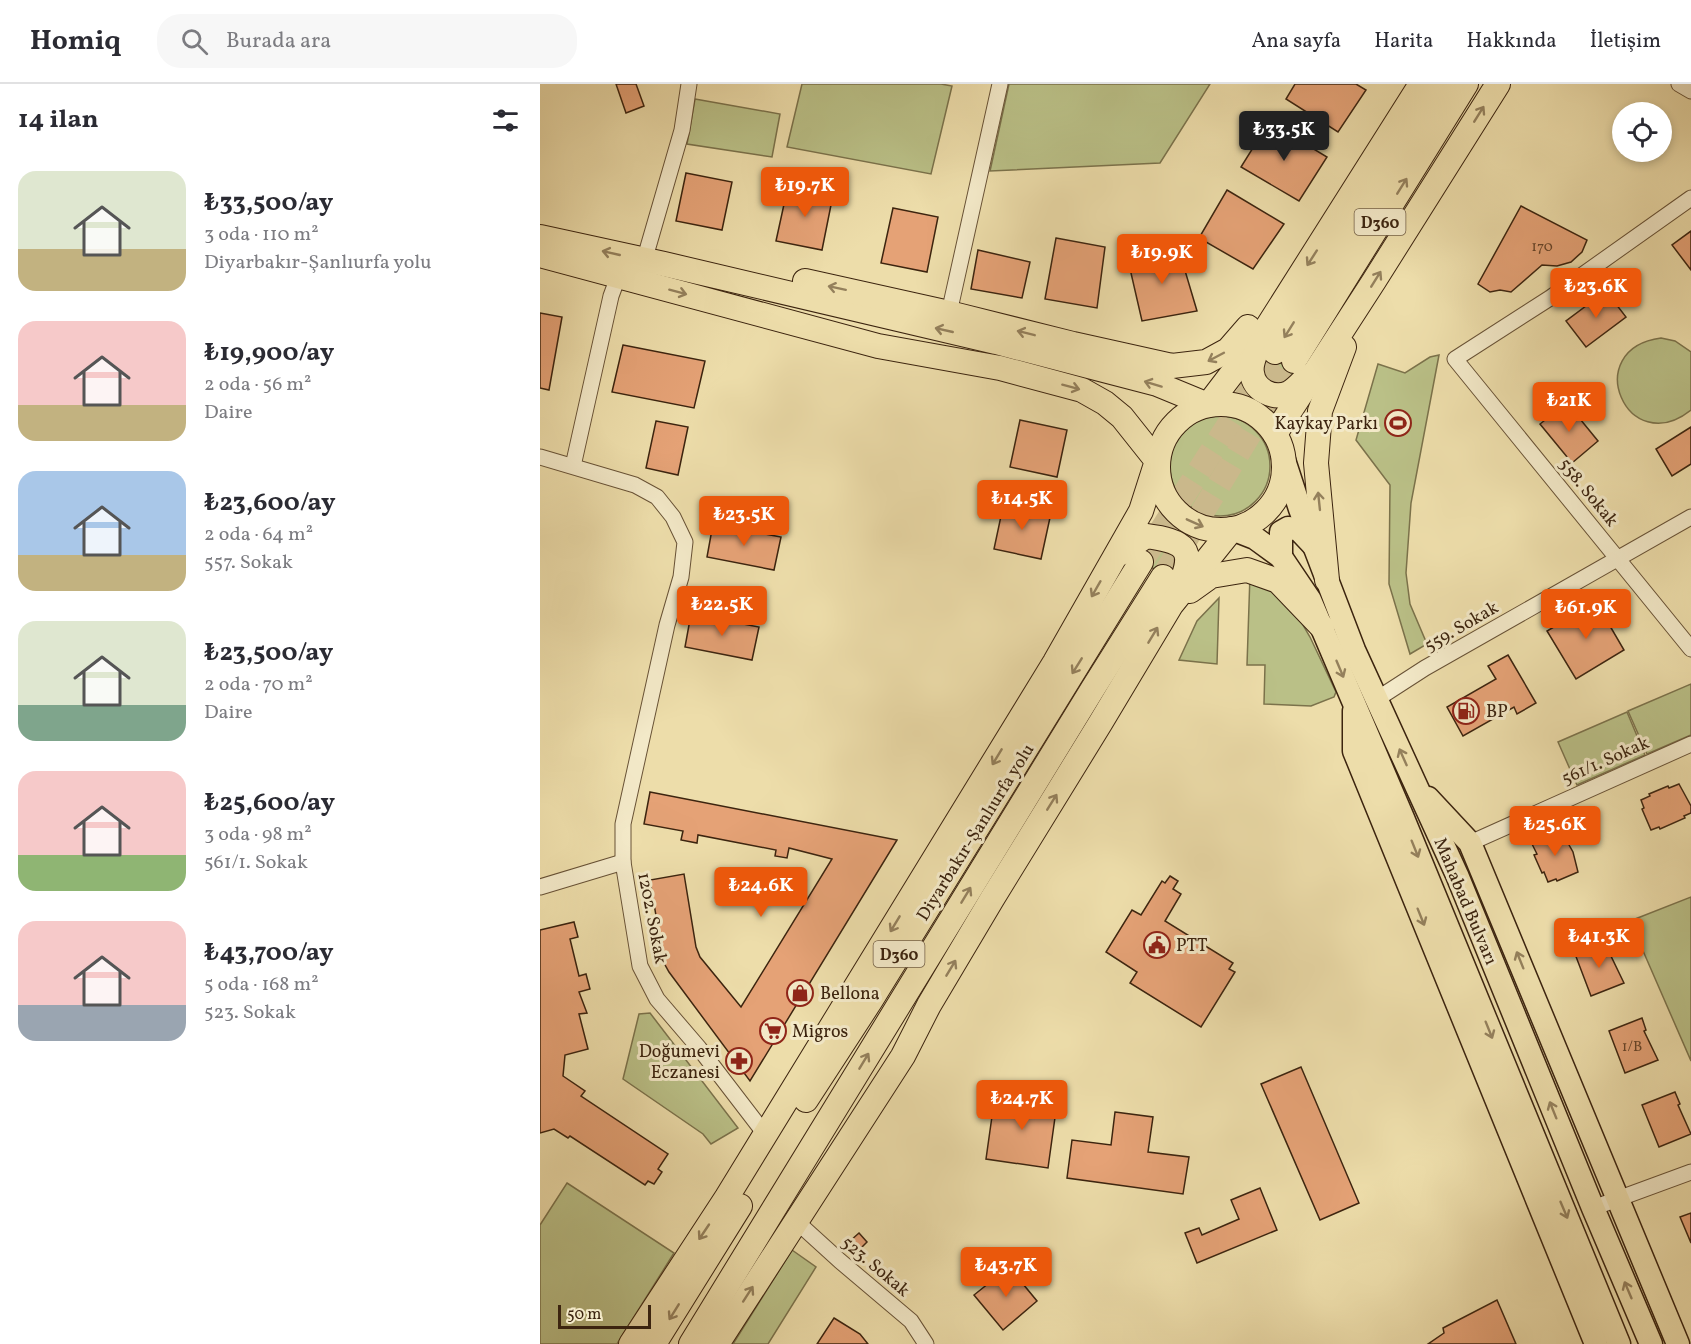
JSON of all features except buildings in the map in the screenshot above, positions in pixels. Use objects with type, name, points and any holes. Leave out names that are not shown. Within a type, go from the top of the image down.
[{"type":"highway","points":[[654,262],[707,259],[1172,366],[1206,362],[1228,350],[1247,329],[1354,165],[1401,84]]},
{"type":"highway","points":[[1208,405],[1266,328],[1421,84]]},
{"type":"highway","name":"D360","points":[[1441,84],[1284,356],[1466,84]]},
{"type":"highway","points":[[1275,434],[1498,84]]},
{"type":"highway","points":[[540,237],[1031,351],[1157,384],[1208,405]]},
{"type":"highway","points":[[540,255],[878,346],[1000,368],[1082,390],[1105,403],[1122,417],[1157,461],[1162,490],[1178,514],[1194,524],[1212,530],[1232,529],[1251,522],[1267,510],[1279,493],[1284,473],[1283,457],[1275,434],[1265,421],[1239,406],[1223,403],[1208,405],[1189,412],[1173,425],[1162,442],[1157,461],[1141,511],[1055,662],[852,994],[771,1139],[727,1197],[631,1344]]},
{"type":"highway","points":[[1327,580],[1316,463],[1320,411],[1361,302]]},
{"type":"highway","points":[[1266,328],[1251,370],[1253,379],[1262,391],[1271,395],[1292,392],[1321,365]]},
{"type":"highway","points":[[1171,605],[1232,529]]},
{"type":"highway","points":[[717,1344],[903,1056],[929,1005],[1171,605],[1187,569],[1188,560],[1187,554],[1179,545],[1169,539],[1146,536],[1115,557]]},
{"type":"highway","name":"Diyarbakır-Şanlıurfa yolu","points":[[654,1344],[771,1139],[877,990],[1141,562]]},
{"type":"highway","points":[[1171,605],[1211,576],[1247,570],[1278,581],[1322,627]]},
{"type":"highway","name":"Diyarbakır-Şanlıurfa yolu","points":[[691,1344],[1163,578]]},
{"type":"highway","points":[[778,1202],[929,1005]]},
{"type":"main road","name":"Mahabad Bulvarı","points":[[1283,457],[1354,650],[1456,875],[1651,1344]]},
{"type":"main road","points":[[1281,556],[1281,532],[1288,528],[1298,529],[1315,547]]},
{"type":"main road","name":"Mahabad Bulvarı","points":[[1232,529],[1255,538],[1281,556],[1310,600],[1619,1344]]},
{"type":"main road","points":[[1354,704],[1354,751],[1596,1344]]},
{"type":"main road","points":[[1415,784],[1470,843],[1678,1344]]},
{"type":"street","points":[[654,262],[682,130],[689,84]]},
{"type":"street","points":[[949,313],[1000,84]]},
{"type":"street","points":[[1679,84],[1691,91]]},
{"type":"street","name":"558. Sokak","points":[[1691,198],[1550,298],[1455,359],[1691,649]]},
{"type":"street","points":[[573,466],[611,296],[618,276]]},
{"type":"street","points":[[540,457],[635,485],[657,497],[674,517],[685,542],[681,577],[667,625],[623,824],[623,862]]},
{"type":"street","name":"559. Sokak","points":[[1377,699],[1425,668],[1691,517]]},
{"type":"street","name":"561/1. Sokak","points":[[1470,843],[1691,744]]},
{"type":"street","name":"1202. Sokak","points":[[540,887],[623,862],[640,966],[657,999],[771,1139]]},
{"type":"street","points":[[1593,1209],[1691,1172]]},
{"type":"street","name":"523. Sokak","points":[[796,1221],[911,1321],[926,1344]]},
{"type":"green space","points":[[802,84],[941,84],[952,86],[931,174],[787,147]]},
{"type":"green space","points":[[1009,84],[1210,84],[1160,163],[990,171]]},
{"type":"green space","points":[[695,99],[780,114],[772,157],[687,144]]},
{"type":"green space","points":[[1661,338],[1675,341],[1691,352],[1691,410],[1668,422],[1648,422],[1632,413],[1621,397],[1618,379],[1622,361],[1636,346]]},
{"type":"green space","points":[[1263,352],[1302,376],[1276,388],[1263,378]]},
{"type":"green space","points":[[1439,355],[1411,503],[1406,573],[1410,604],[1427,644],[1410,654],[1389,584],[1390,485],[1356,440],[1378,364],[1405,373],[1430,357]]},
{"type":"green space","points":[[1220,416],[1248,424],[1262,438],[1270,466],[1262,494],[1248,508],[1220,516],[1192,508],[1178,494],[1170,466],[1178,438],[1192,424]]},
{"type":"green space","points":[[1152,543],[1174,553],[1179,563],[1175,580],[1141,562],[1142,549]]},
{"type":"green space","points":[[1250,575],[1288,599],[1310,637],[1336,692],[1334,697],[1311,706],[1264,704],[1265,665],[1247,665]]},
{"type":"green space","points":[[1219,598],[1217,664],[1179,660],[1197,621]]},
{"type":"green space","points":[[1691,684],[1691,735],[1647,754],[1628,711]]},
{"type":"green space","points":[[1627,712],[1645,755],[1577,785],[1558,742]]},
{"type":"green space","points":[[1691,897],[1691,1061],[1630,921]]},
{"type":"green space","points":[[650,1013],[738,1128],[711,1144],[703,1134],[623,1079],[639,1014]]},
{"type":"green space","points":[[567,1183],[674,1253],[617,1344],[540,1344],[540,1225]]},
{"type":"green space","points":[[792,1250],[816,1267],[768,1344],[733,1344]]},
{"type":"tunnel","points":[[1141,562],[1275,352]]},
{"type":"tunnel","points":[[1163,577],[1294,361]]},
{"type":"place","name":"Kaykay Parkı","points":[[1398,423]]},
{"type":"place","name":"BP","points":[[1466,711]]},
{"type":"place","name":"PTT","points":[[1157,945]]},
{"type":"place","name":"Bellona","points":[[800,993]]},
{"type":"place","name":"Migros","points":[[773,1031]]},
{"type":"place","name":"Doğumevi Eczanesi","points":[[739,1061]]}]
